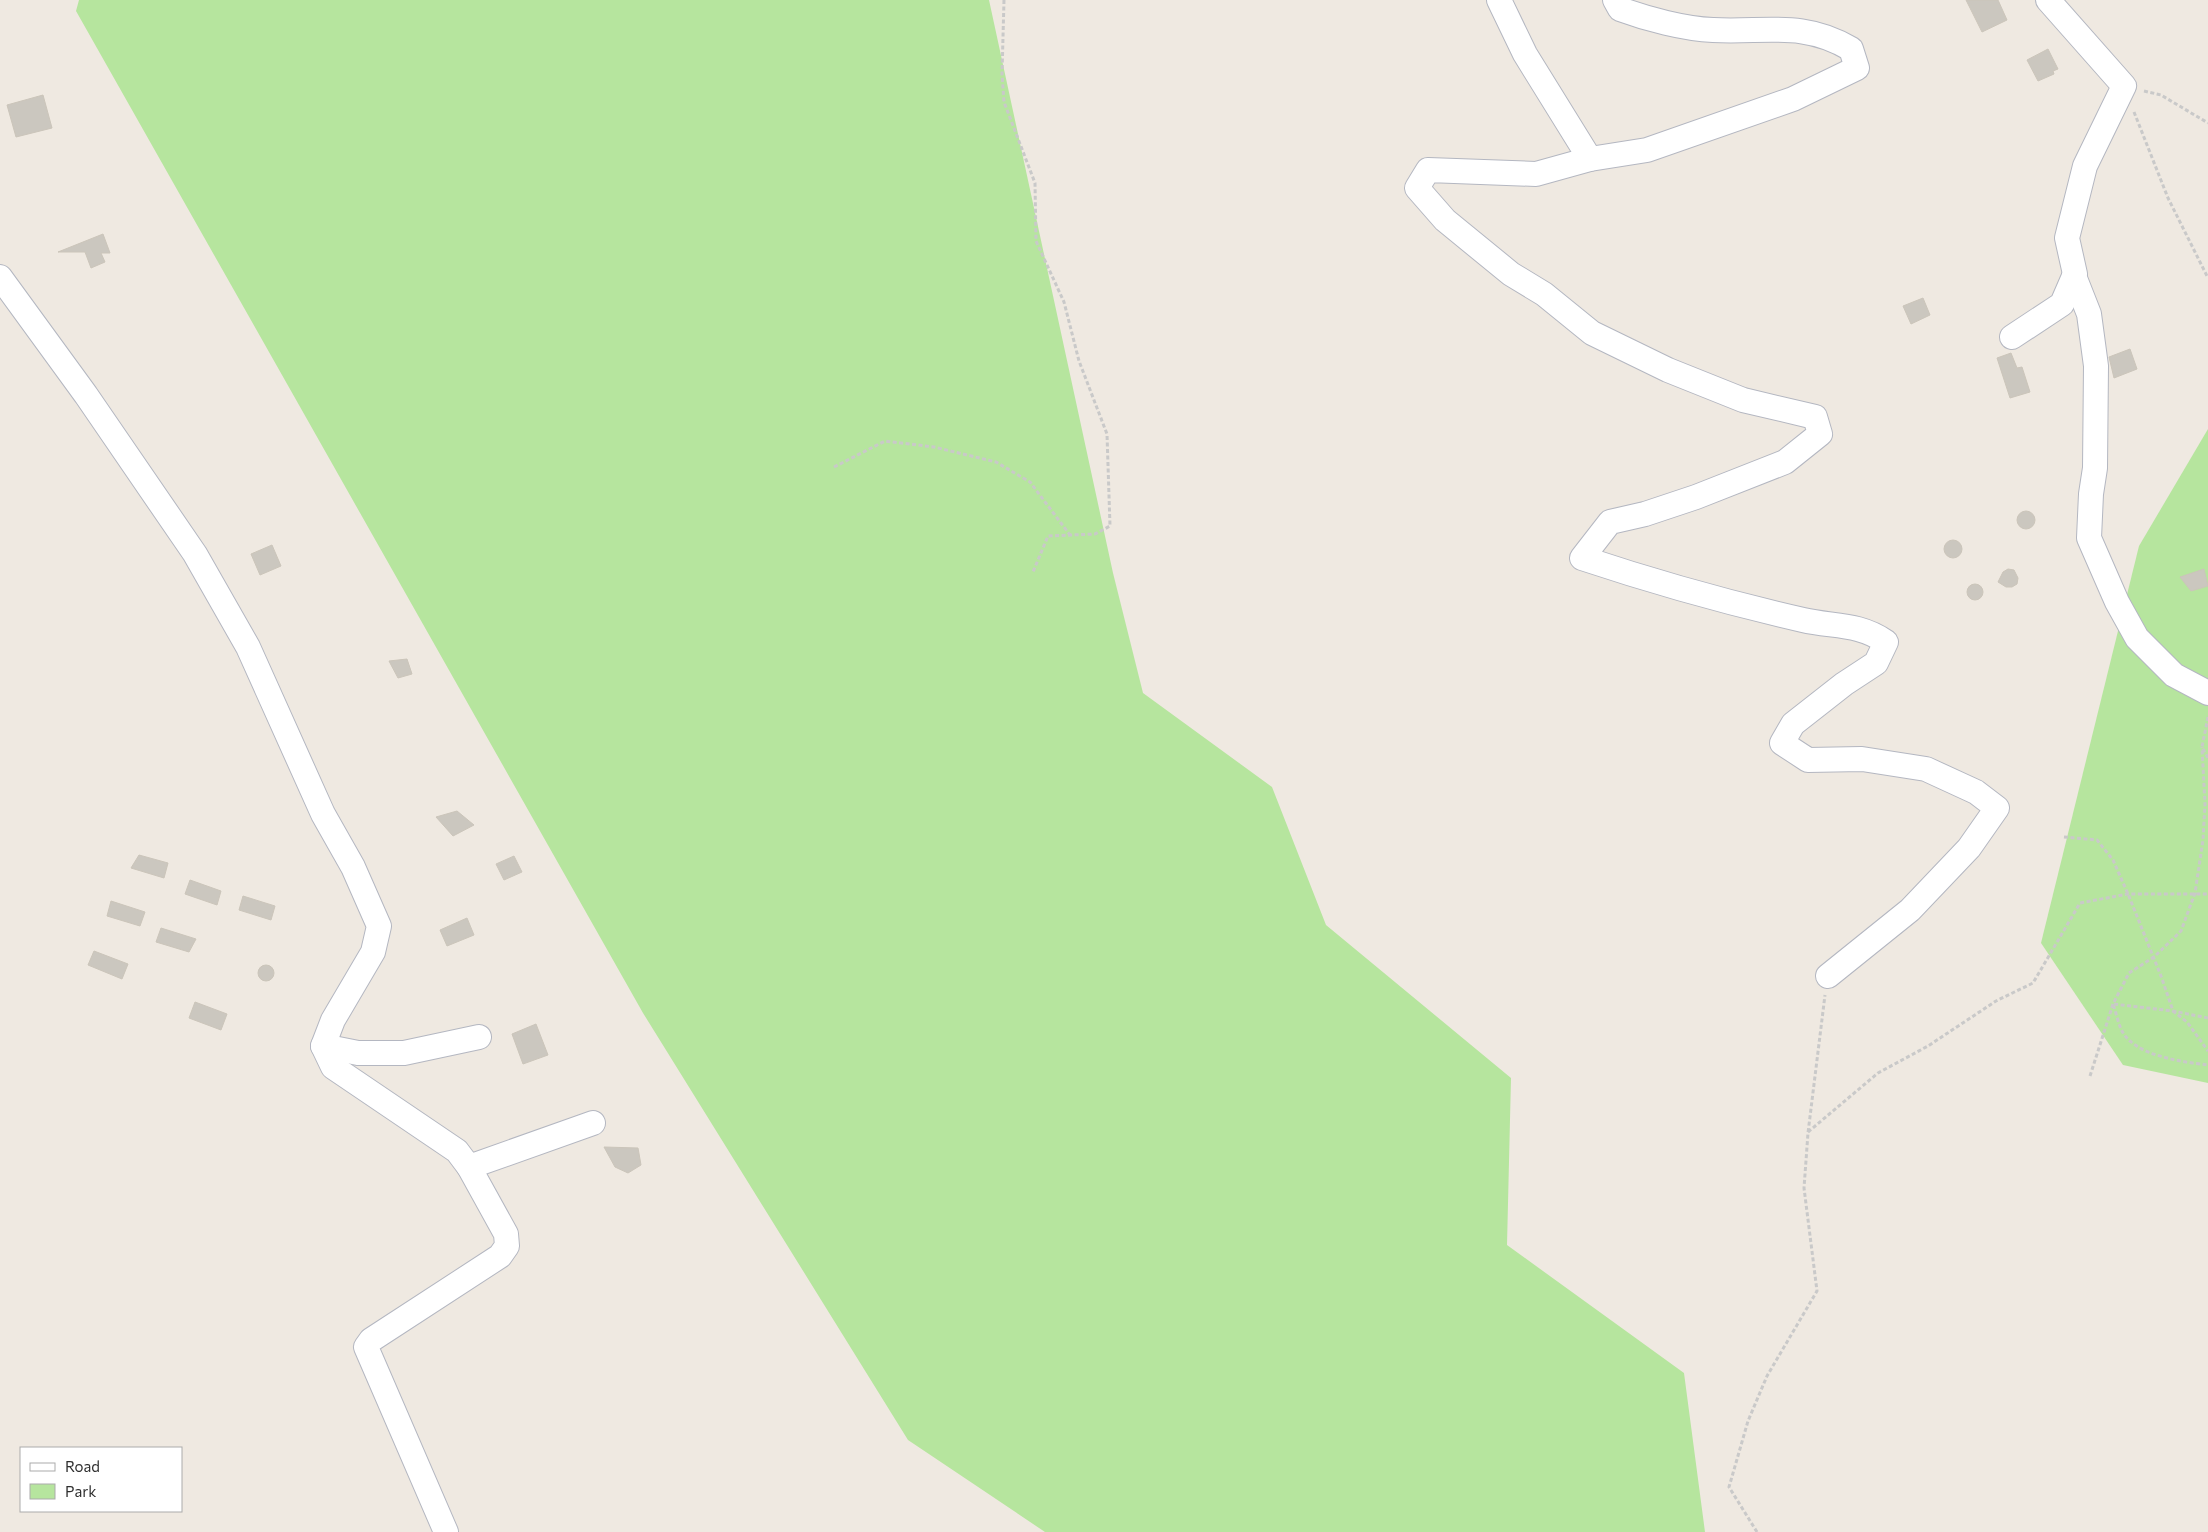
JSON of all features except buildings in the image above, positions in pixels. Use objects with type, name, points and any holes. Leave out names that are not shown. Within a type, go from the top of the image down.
[{"type":"street","points":[[1499,0],[1525,54],[1590,159]]},
{"type":"street","points":[[1615,0],[1620,9],[1644,18],[1712,30],[1783,28],[1833,38],[1851,49],[1857,68],[1793,99],[1647,150],[1590,159],[1536,174],[1428,170],[1418,188],[1446,220],[1511,274],[1544,294],[1592,333],[1668,370],[1743,400],[1815,417],[1820,434],[1785,462],[1696,497],[1645,514],[1610,522],[1582,558],[1643,578],[1805,621],[1845,625],[1874,633],[1886,642],[1876,663],[1844,684],[1793,724],[1782,743],[1808,760],[1862,760],[1926,769],[1976,792],[1996,808],[1969,848],[1910,910],[1828,976]]},
{"type":"street","points":[[2048,0],[2124,86],[2085,166],[2067,238],[2074,276],[2089,314],[2096,366],[2095,468],[2091,494],[2089,538],[2117,602],[2137,638],[2174,676],[2208,693]]},
{"type":"street","points":[[2012,337],[2062,304],[2074,276]]},
{"type":"street","points":[[0,277],[86,395],[195,554],[248,647],[323,814],[353,867],[379,926],[373,952],[333,1020],[323,1046],[333,1067],[457,1151],[469,1167],[506,1234],[507,1246],[500,1256],[370,1340],[366,1347],[446,1532]]},
{"type":"street","points":[[323,1046],[358,1053],[404,1053],[479,1036]]},
{"type":"street","points":[[469,1167],[593,1123]]},
{"type":"path","points":[[1004,0],[1002,74],[1004,102],[1035,184],[1036,241],[1064,302],[1079,361],[1107,434],[1110,526],[1095,534],[1048,536],[1034,572]]},
{"type":"path","points":[[2124,86],[2161,95],[2208,123]]},
{"type":"path","points":[[2124,86],[2168,198],[2208,278]]},
{"type":"path","points":[[834,467],[885,441],[934,446],[996,462],[1030,482],[1070,535]]},
{"type":"path","points":[[2090,1076],[2113,1004],[2129,973],[2154,957],[2181,931],[2195,893],[2203,840],[2205,804],[2202,747],[2208,717]]},
{"type":"path","points":[[2202,747],[2208,758]]},
{"type":"path","points":[[2064,837],[2097,840],[2113,860],[2154,957],[2172,1011],[2187,1022],[2208,1051]]},
{"type":"path","points":[[1808,1133],[1878,1073],[1928,1046],[1996,1000],[2033,983],[2080,903],[2128,894],[2208,894]]},
{"type":"path","points":[[1757,1532],[1729,1487],[1748,1421],[1767,1376],[1817,1291],[1804,1188],[1808,1133],[1828,976]]},
{"type":"path","points":[[2113,1004],[2172,1011],[2208,1018]]},
{"type":"path","points":[[2113,1004],[2122,1032],[2136,1045],[2156,1055],[2182,1062],[2208,1065]]},
{"type":"green space","points":[[79,0],[989,0],[1113,573],[1143,693],[1272,787],[1326,925],[1511,1078],[1507,1245],[1684,1373],[1705,1532],[1045,1532],[908,1440],[643,1013],[76,11]]},
{"type":"green space","points":[[2208,429],[2208,1083],[2123,1065],[2041,943],[2139,546]]}]
